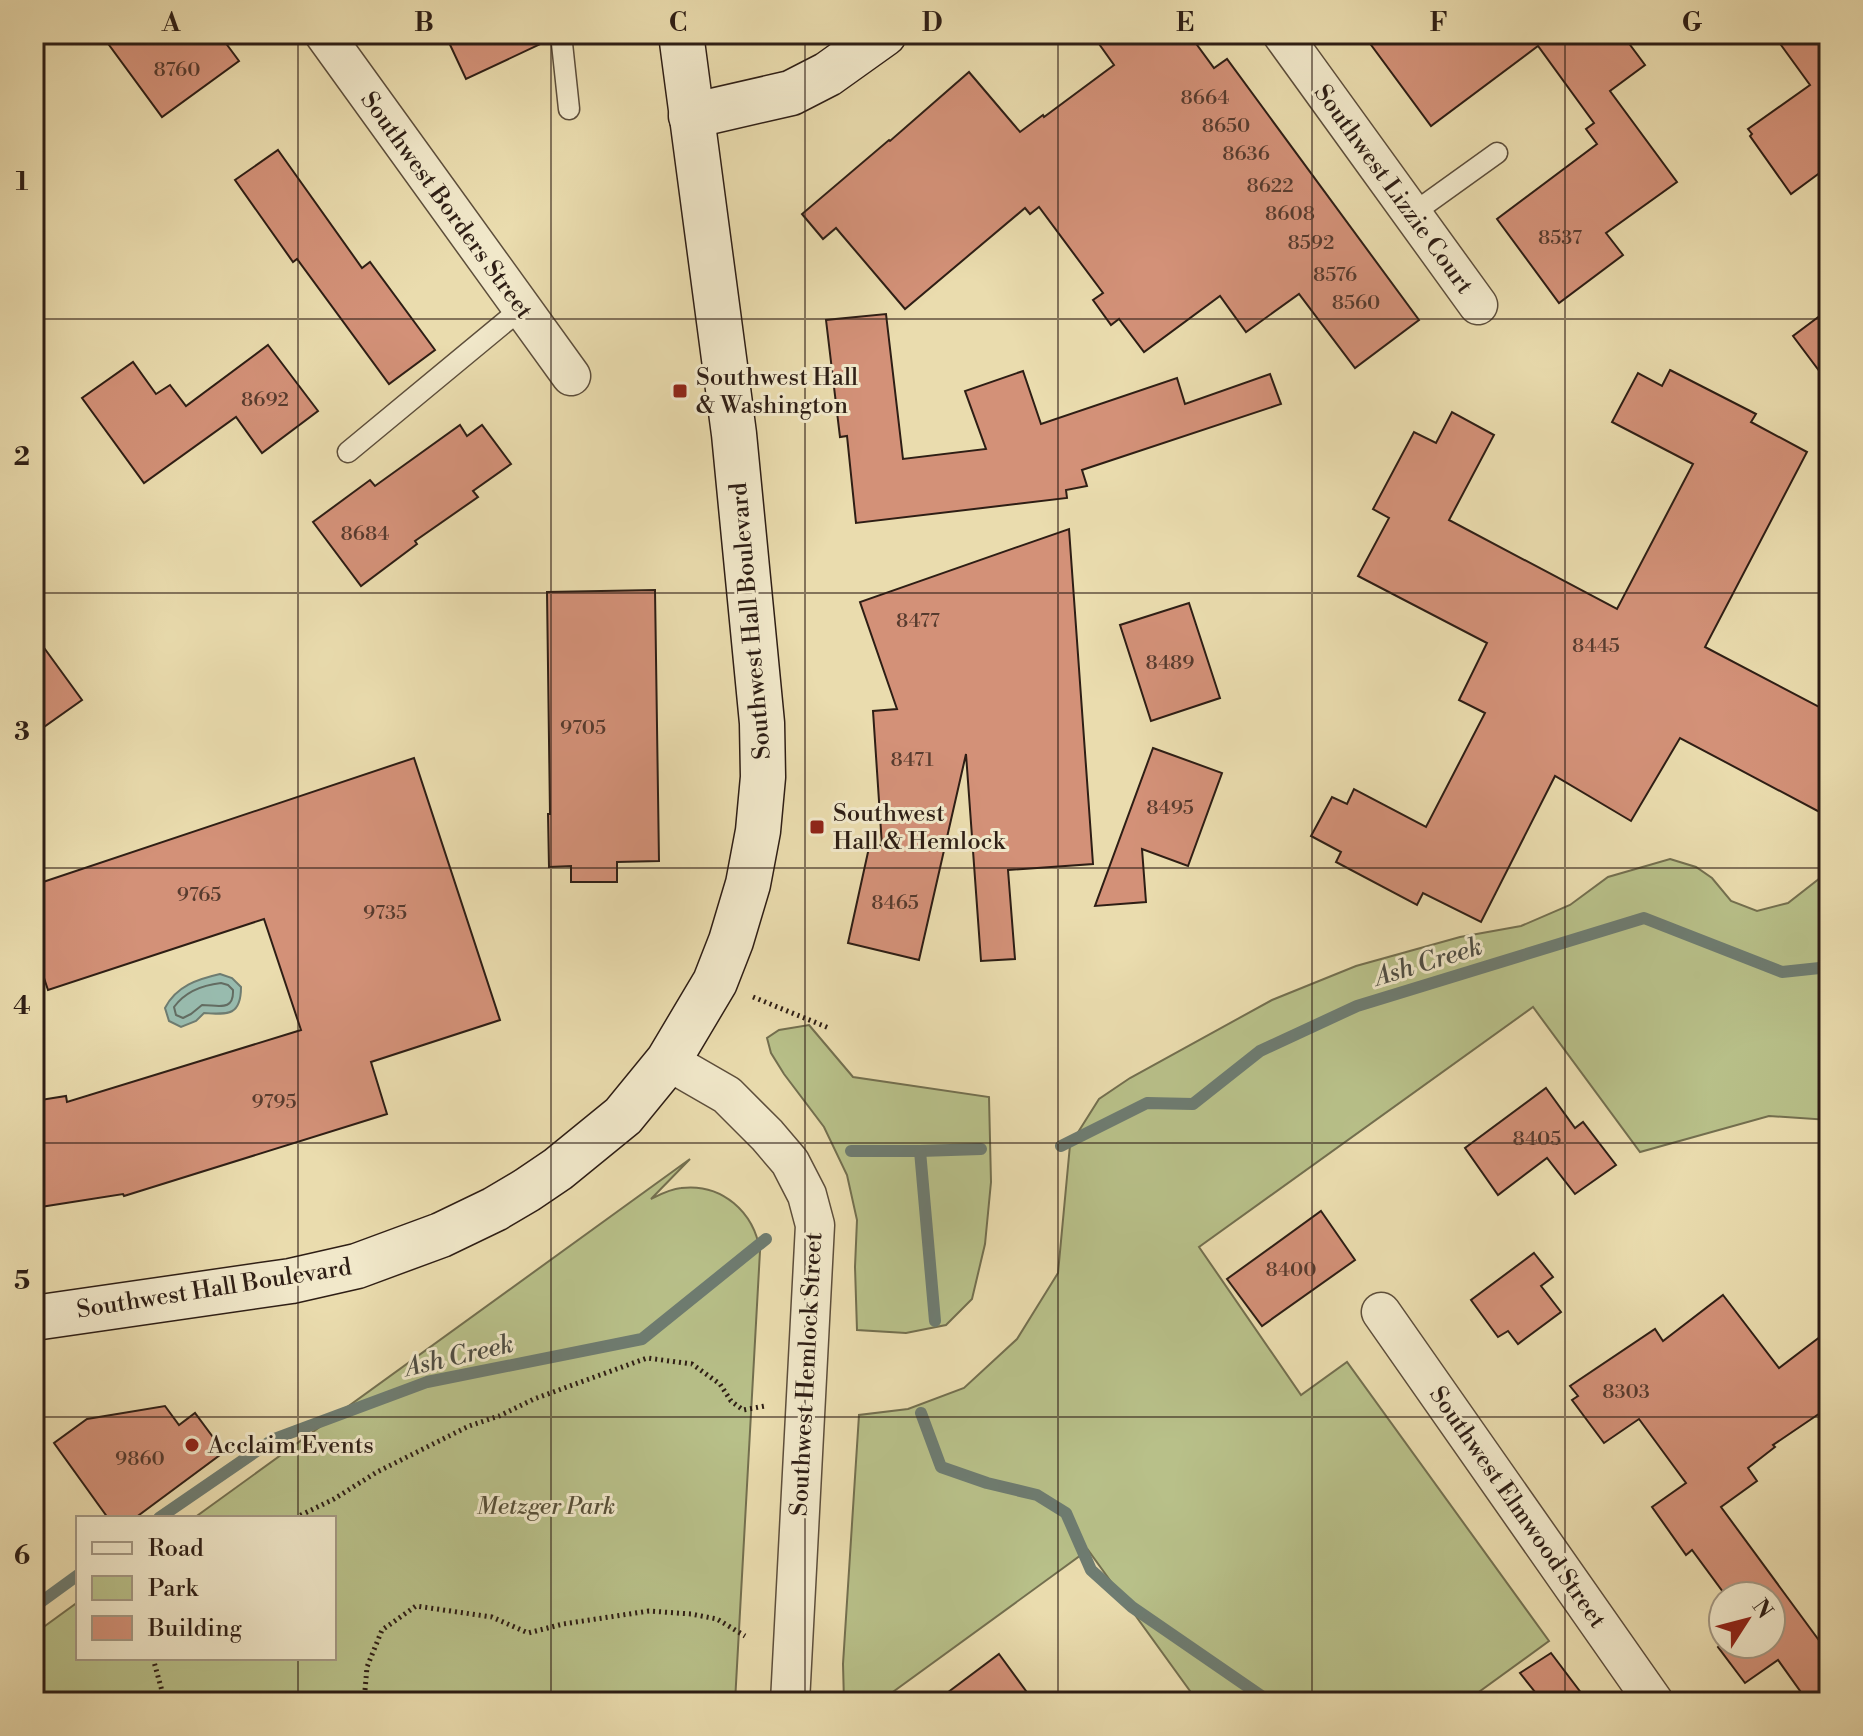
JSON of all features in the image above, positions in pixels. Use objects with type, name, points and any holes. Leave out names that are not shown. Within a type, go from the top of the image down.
[{"type":"main road","name":"Southwest Hall Boulevard","points":[[34,1318],[291,1281],[357,1266],[441,1235],[495,1209],[558,1169],[623,1116],[668,1061],[715,982],[748,884],[758,831],[763,777],[762,723],[734,434],[681,34]]},
{"type":"main road","points":[[691,116],[791,93],[828,74],[884,34]]},
{"type":"street","name":"Southwest Borders Street","points":[[324,34],[571,376]]},
{"type":"street","name":"Southwest Lizzie Court","points":[[1282,34],[1478,305]]},
{"type":"street","name":"Southwest Hemlock Street","points":[[668,1061],[727,1095],[767,1135],[790,1162],[807,1195],[815,1225],[790,1702]]},
{"type":"street","name":"Southwest Elmwood Street","points":[[1381,1312],[1654,1702]]},
{"type":"lane","points":[[561,34],[569,109]]},
{"type":"lane","points":[[1412,214],[1497,153]]},
{"type":"lane","points":[[348,452],[522,308]]},
{"type":"path","points":[[715,982],[829,1028]]},
{"type":"path","points":[[299,1516],[377,1472],[469,1426],[647,1358],[692,1364],[720,1384],[731,1401],[743,1410],[765,1406]]},
{"type":"path","points":[[364,1702],[367,1667],[382,1630],[416,1606],[492,1617],[528,1633],[563,1624],[649,1611],[691,1614],[717,1619],[745,1636]]},
{"type":"path","points":[[154,1660],[165,1702]]},
{"type":"green space","points":[[1670,859],[1696,867],[1712,878],[1731,901],[1757,911],[1788,903],[1829,871],[1829,1120],[1769,1116],[1640,1152],[1533,1007],[1199,1247],[1301,1395],[1347,1362],[1549,1641],[1465,1702],[1198,1702],[1088,1550],[879,1702],[844,1702],[843,1664],[859,1415],[908,1409],[964,1388],[1017,1339],[1058,1273],[1070,1145],[1099,1099],[1130,1078],[1272,1000],[1356,966],[1460,937],[1521,926],[1570,905],[1608,877]]},
{"type":"green space","points":[[809,1025],[853,1077],[989,1097],[991,1182],[985,1244],[972,1299],[946,1325],[906,1333],[857,1330],[857,1220],[847,1175],[824,1127],[784,1074],[771,1053],[767,1038],[779,1030]]},
{"type":"green space","name":"Metzger Park","points":[[690,1159],[651,1199],[681,1188],[710,1190],[734,1203],[751,1224],[760,1251],[735,1702],[34,1702],[34,1634],[76,1603],[76,1660],[336,1660],[336,1516],[197,1516]]},
{"type":"water","points":[[220,974],[232,978],[241,987],[236,1008],[227,1013],[204,1013],[196,1021],[181,1027],[169,1021],[165,1008],[175,994],[196,981]]},
{"type":"building","points":[[101,34],[219,34],[239,61],[162,117]]},
{"type":"building","points":[[445,34],[548,34],[549,40],[466,79]]},
{"type":"building","points":[[1092,34],[1189,34],[1214,68],[1227,59],[1419,320],[1355,368],[1299,294],[1246,332],[1220,296],[1144,352],[1119,319],[1111,325],[1093,300],[1103,293],[1039,207],[1030,214],[1025,208],[905,309],[836,228],[823,239],[802,214],[969,72],[1020,132],[1114,65]]},
{"type":"building","points":[[1363,34],[1622,34],[1645,65],[1610,91],[1677,182],[1606,233],[1623,255],[1559,303],[1497,219],[1597,144],[1586,129],[1594,123],[1538,46],[1431,126]]},
{"type":"building","points":[[1773,34],[1829,34],[1829,166],[1791,194],[1748,129],[1810,85]]},
{"type":"building","points":[[278,150],[362,268],[370,262],[435,350],[389,384],[297,259],[293,262],[235,180]]},
{"type":"building","points":[[1829,309],[1829,384],[1793,336]]},
{"type":"building","points":[[886,314],[903,459],[986,449],[965,391],[1023,371],[1041,424],[1177,378],[1185,404],[1270,374],[1281,404],[1082,470],[1087,486],[1066,490],[1067,498],[856,523],[847,436],[840,437],[826,320]]},
{"type":"building","points":[[268,345],[318,411],[262,453],[236,417],[144,483],[82,398],[133,362],[156,394],[170,385],[186,406]]},
{"type":"building","points":[[1670,370],[1756,414],[1751,422],[1807,452],[1705,647],[1829,712],[1829,817],[1680,738],[1631,821],[1555,776],[1481,922],[1423,893],[1417,905],[1336,862],[1341,852],[1311,836],[1332,797],[1347,804],[1354,789],[1426,827],[1485,713],[1459,700],[1487,643],[1358,576],[1389,518],[1373,509],[1414,432],[1436,443],[1452,412],[1494,435],[1449,520],[1617,609],[1693,464],[1612,422],[1638,373],[1662,386]]},
{"type":"building","points":[[460,425],[467,436],[482,425],[511,464],[473,491],[478,497],[415,541],[417,544],[361,586],[313,522],[370,480],[375,486]]},
{"type":"building","points":[[1069,529],[1093,864],[1008,870],[1015,959],[981,961],[966,754],[919,960],[848,943],[870,843],[882,846],[873,711],[897,709],[860,602]]},
{"type":"building","points":[[655,590],[659,861],[617,862],[617,882],[571,882],[571,866],[549,867],[547,592]]},
{"type":"building","points":[[1189,603],[1220,698],[1151,721],[1120,625]]},
{"type":"building","points":[[34,634],[82,700],[34,734]]},
{"type":"building","points":[[1153,748],[1222,773],[1188,866],[1142,849],[1146,902],[1095,906]]},
{"type":"building","points":[[414,758],[500,1020],[371,1062],[387,1114],[124,1196],[34,1208],[34,1101],[66,1096],[67,1102],[301,1030],[264,919],[48,990],[34,948],[34,885]]},
{"type":"building","points":[[1546,1088],[1575,1128],[1583,1122],[1616,1165],[1575,1194],[1547,1158],[1498,1195],[1465,1148]]},
{"type":"building","points":[[1321,1211],[1355,1260],[1262,1326],[1227,1279]]},
{"type":"building","points":[[1534,1253],[1553,1277],[1541,1286],[1561,1312],[1518,1344],[1508,1331],[1498,1337],[1471,1300]]},
{"type":"building","points":[[1723,1295],[1779,1368],[1829,1330],[1829,1407],[1773,1445],[1775,1447],[1748,1468],[1757,1481],[1721,1507],[1775,1580],[1714,1580],[1692,1550],[1686,1555],[1652,1507],[1686,1483],[1639,1419],[1604,1443],[1572,1400],[1578,1396],[1570,1386],[1655,1329],[1663,1341]]},
{"type":"building","points":[[165,1406],[179,1425],[195,1413],[224,1452],[138,1516],[107,1516],[54,1443],[87,1419]]},
{"type":"building","points":[[1787,1597],[1829,1654],[1829,1702],[1808,1702],[1778,1660],[1787,1660]]},
{"type":"building","points":[[1551,1653],[1588,1702],[1543,1702],[1520,1673]]},
{"type":"building","points":[[999,1654],[1034,1702],[935,1702]]},
{"type":"building","points":[[1728,1660],[1778,1660],[1745,1683]]},
{"type":"waterway","name":"Ash Creek","points":[[1061,1146],[1147,1103],[1193,1104],[1260,1051],[1357,1006],[1644,918],[1782,972],[1829,967]]},
{"type":"waterway","name":"Ash Creek","points":[[851,1151],[981,1149]]},
{"type":"waterway","points":[[920,1151],[935,1321]]},
{"type":"waterway","name":"Ash Creek","points":[[162,1516],[274,1439],[427,1382],[642,1339],[766,1239]]},
{"type":"waterway","points":[[921,1413],[941,1467],[987,1483],[1037,1495],[1066,1513],[1091,1570],[1132,1607],[1270,1702]]},
{"type":"waterway","name":"Ash Creek","points":[[34,1607],[76,1576]]},
{"type":"place","name":"Southwest Hall & Washington","points":[[680,391]]},
{"type":"place","name":"Southwest Hall & Hemlock","points":[[817,827]]},
{"type":"place","name":"Acclaim Events","points":[[192,1445]]}]
